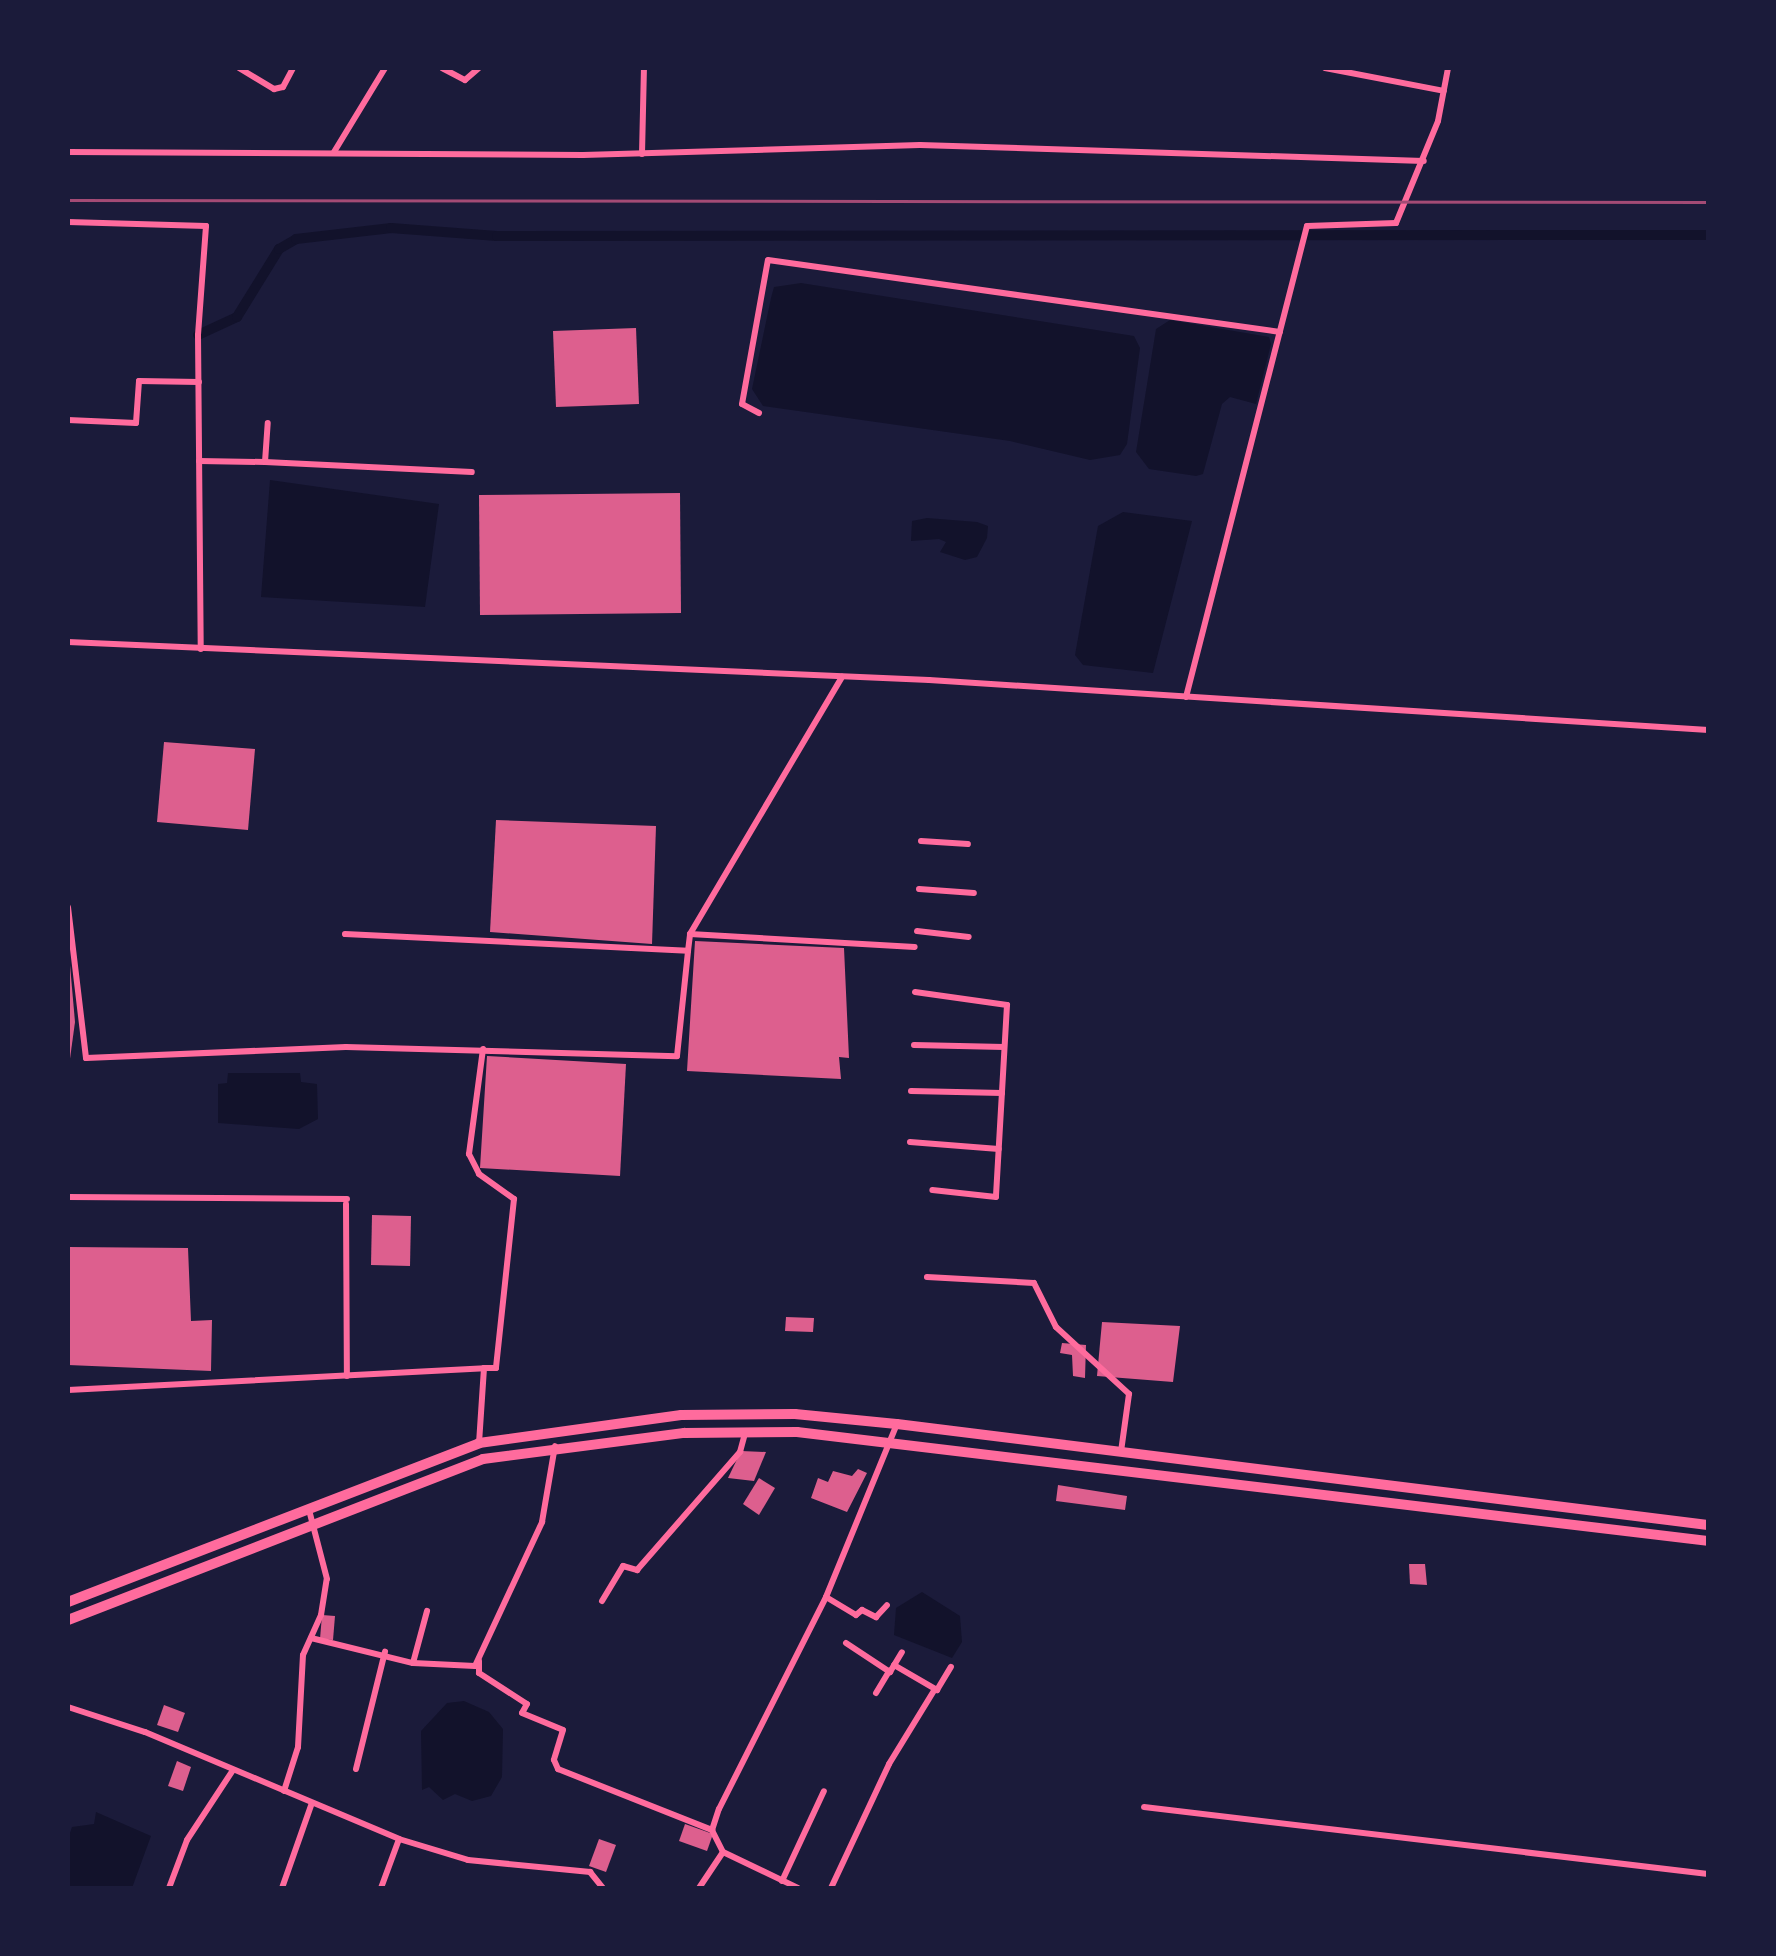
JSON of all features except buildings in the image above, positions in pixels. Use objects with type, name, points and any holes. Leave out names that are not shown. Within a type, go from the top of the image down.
[{"type":"highway","points":[[68,1602],[478,1443],[680,1415],[794,1414],[898,1424],[1708,1525]]},
{"type":"highway","points":[[68,1620],[469,1464],[555,1446],[745,1432],[891,1442],[1708,1541]]},
{"type":"street","points":[[239,68],[274,89],[284,87],[293,68]]},
{"type":"street","points":[[334,152],[385,68]]},
{"type":"street","points":[[442,68],[465,80],[479,68]]},
{"type":"street","points":[[642,154],[644,68]]},
{"type":"street","points":[[1325,68],[1444,91]]},
{"type":"street","points":[[1186,697],[1307,226],[1396,223],[1424,161],[1448,68]]},
{"type":"street","points":[[68,152],[642,154],[920,145],[1424,161]]},
{"type":"street","points":[[68,222],[206,226],[198,382],[201,649]]},
{"type":"street","points":[[758,413],[742,404],[768,260],[1280,332]]},
{"type":"street","points":[[68,420],[136,423],[139,381],[198,382]]},
{"type":"street","points":[[264,462],[268,423]]},
{"type":"street","points":[[199,461],[472,472]]},
{"type":"street","points":[[68,642],[842,677],[1708,730]]},
{"type":"street","points":[[68,906],[86,1058],[346,1047],[681,1054],[690,934],[842,677]]},
{"type":"street","points":[[921,841],[968,844]]},
{"type":"street","points":[[920,890],[974,892]]},
{"type":"street","points":[[917,932],[969,937]]},
{"type":"street","points":[[345,934],[688,950]]},
{"type":"street","points":[[690,934],[915,947]]},
{"type":"street","points":[[915,992],[1007,1005],[996,1197],[932,1190]]},
{"type":"street","points":[[914,1044],[1004,1047]]},
{"type":"street","points":[[68,1390],[496,1368],[514,1199],[479,1174],[469,1154],[483,1049]]},
{"type":"street","points":[[911,1091],[1002,1093]]},
{"type":"street","points":[[910,1142],[999,1150]]},
{"type":"street","points":[[68,1197],[346,1201],[347,1376]]},
{"type":"street","points":[[927,1277],[1034,1282],[1056,1328],[1129,1394],[1120,1453]]},
{"type":"street","points":[[478,1443],[484,1368]]},
{"type":"street","points":[[712,1830],[826,1597],[898,1424]]},
{"type":"street","points":[[602,1602],[623,1566],[637,1570],[740,1452],[745,1432]]},
{"type":"street","points":[[311,1638],[384,1652],[412,1662],[475,1666],[542,1522],[555,1446]]},
{"type":"street","points":[[284,1791],[298,1747],[298,1682],[327,1579],[309,1510]]},
{"type":"street","points":[[826,1597],[856,1614],[862,1610],[876,1617],[886,1605]]},
{"type":"street","points":[[412,1662],[427,1611]]},
{"type":"street","points":[[846,1643],[935,1689]]},
{"type":"street","points":[[356,1769],[384,1652]]},
{"type":"street","points":[[876,1692],[902,1652]]},
{"type":"street","points":[[479,1660],[479,1674],[527,1704],[522,1714],[563,1730],[554,1760],[558,1769],[712,1830],[723,1852],[798,1888]]},
{"type":"street","points":[[831,1888],[889,1764],[951,1667]]},
{"type":"street","points":[[68,1707],[399,1839],[468,1860],[590,1872],[603,1888]]},
{"type":"street","points":[[169,1888],[187,1840],[233,1770]]},
{"type":"street","points":[[785,1885],[824,1790]]},
{"type":"street","points":[[282,1888],[312,1802]]},
{"type":"street","points":[[1144,1807],[1708,1874]]},
{"type":"street","points":[[381,1888],[399,1839]]},
{"type":"street","points":[[698,1888],[723,1852]]},
{"type":"shaded area","points":[[801,283],[1134,336],[1140,348],[1127,444],[1120,455],[1090,460],[1010,441],[763,406],[752,389],[774,287]]},
{"type":"shaded area","points":[[1170,320],[1269,337],[1271,344],[1256,404],[1230,397],[1222,404],[1203,474],[1196,476],[1149,469],[1136,452],[1156,329]]},
{"type":"shaded area","points":[[270,480],[439,504],[425,607],[261,597]]},
{"type":"shaded area","points":[[1123,512],[1192,521],[1153,673],[1083,665],[1075,655],[1098,526]]},
{"type":"shaded area","points":[[927,518],[988,526],[987,538],[977,557],[965,560],[940,552],[946,542],[939,539],[911,541],[912,521]]},
{"type":"shaded area","points":[[228,1073],[300,1073],[301,1082],[317,1084],[318,1119],[299,1129],[218,1123],[218,1084],[227,1083]]},
{"type":"shaded area","points":[[922,1592],[960,1616],[962,1642],[952,1658],[894,1635],[896,1608]]},
{"type":"shaded area","points":[[464,1701],[489,1712],[503,1729],[502,1777],[491,1796],[472,1801],[455,1794],[443,1800],[429,1787],[422,1790],[421,1731],[447,1703]]},
{"type":"shaded area","points":[[96,1812],[151,1836],[132,1888],[68,1888],[68,1839],[72,1827],[94,1824]]},
{"type":"waterway","points":[[198,335],[237,317],[279,249],[296,239],[391,228],[497,236],[1708,235]]},
{"type":"railway","points":[[68,200],[1708,202]]}]
